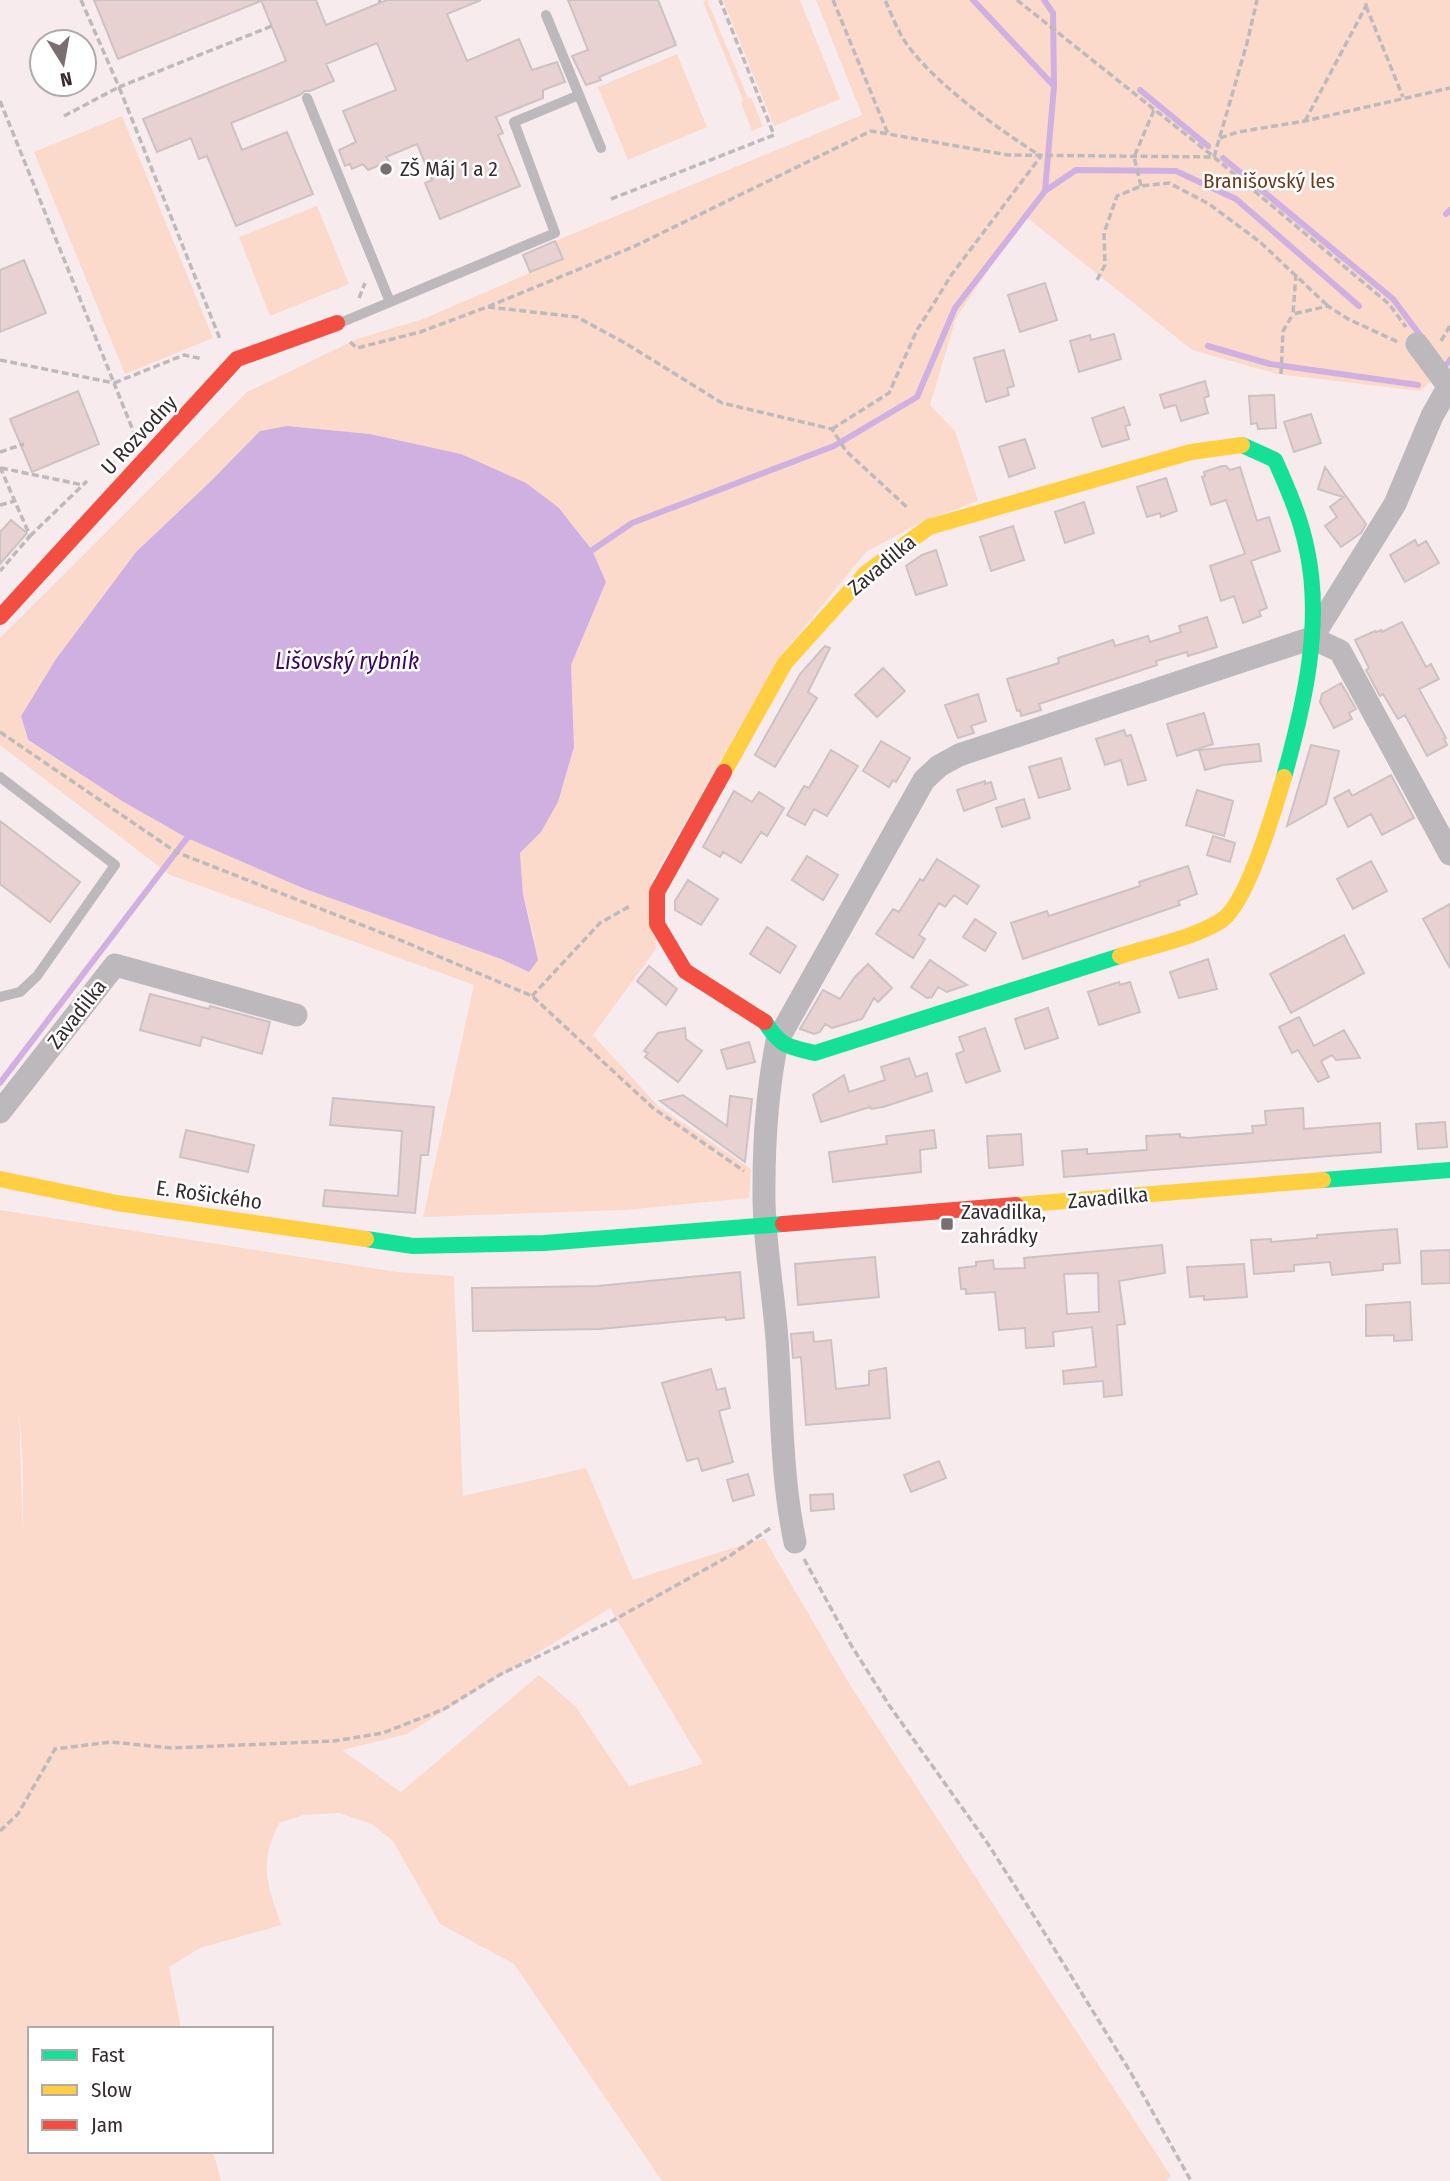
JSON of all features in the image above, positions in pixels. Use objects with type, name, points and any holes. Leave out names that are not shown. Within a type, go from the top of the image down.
[{"type":"street","name":"U Rozvodny","points":[[0,617],[237,359],[337,323]]},
{"type":"street","name":"Zavadilka","points":[[1312,638],[1395,504],[1432,416],[1449,385],[1421,349]]},
{"type":"street","name":"Zavadilka","points":[[657,892],[785,663],[866,573],[929,527],[1191,453],[1242,445],[1275,460],[1295,504],[1310,566],[1312,638],[1291,753],[1275,805],[1249,874],[1226,917],[1205,929],[816,1053],[792,1048],[777,1041]]},
{"type":"street","points":[[795,1542],[789,1513],[766,1227],[764,1185],[771,1070],[777,1041],[924,780],[939,766],[959,755],[1312,638],[1340,651],[1450,854]]},
{"type":"street","points":[[657,892],[657,924],[685,971],[764,1021],[777,1041]]},
{"type":"street","name":"Zavadilka","points":[[0,1112],[115,965],[296,1015]]},
{"type":"street","name":"Zavadilka","points":[[412,1245],[544,1243],[766,1227],[1450,1170]]},
{"type":"street","name":"E. Rošického","points":[[0,1179],[117,1203],[412,1245]]},
{"type":"lane","points":[[546,15],[601,148]]},
{"type":"lane","points":[[337,323],[555,233],[514,122],[579,95]]},
{"type":"lane","points":[[307,98],[390,302]]},
{"type":"lane","points":[[0,778],[115,864],[37,976],[20,992],[0,997]]},
{"type":"path","points":[[81,0],[218,335]]},
{"type":"path","points":[[611,199],[774,135],[720,0]]},
{"type":"path","points":[[833,0],[888,134]]},
{"type":"path","points":[[885,0],[902,37],[933,73],[1005,134],[1041,156]]},
{"type":"path","points":[[1017,0],[1214,157],[1389,304],[1421,349]]},
{"type":"path","points":[[1214,157],[1257,0]]},
{"type":"path","points":[[1366,0],[1366,6],[1403,97]]},
{"type":"path","points":[[1305,121],[1366,6]]},
{"type":"path","points":[[64,116],[118,87],[272,26]]},
{"type":"path","points":[[1220,138],[1450,88]]},
{"type":"path","points":[[0,101],[135,436]]},
{"type":"path","points":[[1141,186],[1134,157],[1154,110]]},
{"type":"path","points":[[337,323],[348,341],[357,348],[419,332],[633,247],[871,131],[1008,155],[1214,157]]},
{"type":"path","points":[[832,429],[889,393],[918,330],[952,274],[1041,156]]},
{"type":"path","points":[[1097,280],[1105,265],[1104,233],[1118,196],[1141,186],[1169,183],[1209,204],[1260,242],[1328,306],[1348,319],[1421,349]]},
{"type":"path","points":[[1281,373],[1283,331],[1293,314],[1296,274]]},
{"type":"path","points":[[1293,314],[1328,306]]},
{"type":"path","points":[[487,307],[577,317],[625,343],[722,403],[832,429],[846,451],[929,527]]},
{"type":"path","points":[[0,360],[114,383],[184,355],[201,359]]},
{"type":"path","points":[[0,452],[24,444]]},
{"type":"path","points":[[0,468],[83,485]]},
{"type":"path","points":[[0,468],[30,536],[0,571]]},
{"type":"path","points":[[0,505],[15,501]]},
{"type":"path","points":[[0,732],[176,852],[400,940],[532,996],[653,1108],[764,1185]]},
{"type":"path","points":[[532,996],[600,923],[657,892]]},
{"type":"path","points":[[0,1831],[18,1814],[55,1749],[111,1742],[172,1748],[334,1741],[383,1733],[433,1714],[501,1674],[612,1621],[731,1555],[789,1513]]},
{"type":"path","points":[[795,1542],[852,1646],[889,1705],[1002,1864],[1131,2073],[1191,2181]]},
{"type":"green space","points":[[707,0],[748,98],[751,97],[763,126],[752,131],[741,102],[743,100],[703,2]]},
{"type":"green space","points":[[723,0],[800,0],[840,99],[774,126]]},
{"type":"green space","name":"Branišovský les","points":[[816,0],[1450,0],[1450,364],[1420,391],[1277,374],[1192,350],[1025,216],[956,318],[930,405],[955,431],[978,501],[923,521],[866,552],[778,659],[653,879],[656,949],[593,1035],[658,1106],[751,1169],[749,1198],[625,1210],[423,1217],[474,985],[170,875],[0,745],[0,638],[247,392],[357,339],[423,319],[562,259],[555,241],[862,115]],"holes":[[[287,426],[370,434],[461,454],[559,508],[592,550],[606,582],[571,665],[574,747],[558,802],[541,832],[520,853],[523,894],[534,937],[529,972],[501,959],[305,889],[187,838],[122,801],[27,740],[21,716],[56,659],[136,552],[260,431]]]},
{"type":"green space","points":[[677,54],[707,127],[628,160],[598,87]]},
{"type":"green space","points":[[122,116],[213,338],[125,374],[34,152]]},
{"type":"green space","points":[[317,206],[349,284],[270,316],[239,237]]},
{"type":"green space","points":[[0,1210],[397,1272],[454,1276],[463,1496],[586,1468],[633,1580],[764,1538],[850,1685],[1171,2176],[1166,2181],[662,2181],[514,1964],[440,1924],[393,1841],[372,1824],[339,1813],[304,1815],[279,1823],[268,1852],[267,1874],[281,1925],[200,1948],[169,1967],[181,2027],[28,2027],[28,2153],[214,2153],[221,2181],[0,2181]],"holes":[[[19,1411],[23,1468],[23,1534]],[[610,1608],[703,1764],[629,1786],[576,1707],[539,1675],[401,1792],[342,1750],[407,1734]]]},
{"type":"water","name":"Lišovský rybník","points":[[287,426],[370,434],[461,454],[526,483],[559,508],[592,550],[606,582],[571,665],[574,747],[558,802],[541,832],[520,853],[523,894],[538,960],[529,972],[501,959],[305,889],[187,838],[122,801],[28,740],[21,716],[56,659],[136,552],[260,431]]},
{"type":"building","points":[[94,0],[261,0],[261,1],[118,59]]},
{"type":"building","points":[[261,0],[316,0],[326,25],[387,0],[481,0],[447,14],[467,61],[519,39],[532,70],[557,62],[565,82],[543,90],[543,98],[496,117],[503,133],[498,135],[520,186],[440,219],[425,183],[432,180],[417,144],[386,157],[389,161],[368,170],[363,164],[352,169],[350,164],[345,166],[339,150],[356,142],[343,111],[396,90],[377,43],[326,64],[334,81],[231,123],[242,150],[287,132],[313,194],[236,226],[207,156],[199,159],[191,138],[157,152],[143,119],[286,61]]},
{"type":"building","points":[[568,0],[658,0],[676,45],[586,85],[572,56],[588,50]]},
{"type":"building","points":[[555,241],[563,259],[530,272],[523,255]]},
{"type":"building","points":[[24,260],[46,313],[0,332],[0,270]]},
{"type":"building","points":[[1045,283],[1057,320],[1020,332],[1008,295]]},
{"type":"building","points":[[1114,334],[1121,359],[1079,372],[1070,341],[1090,335],[1091,340]]},
{"type":"building","points":[[1004,350],[1014,386],[1007,388],[1009,395],[986,402],[974,358]]},
{"type":"building","points":[[1205,381],[1209,396],[1204,398],[1208,413],[1181,421],[1176,405],[1164,408],[1160,395]]},
{"type":"building","points":[[78,391],[99,444],[32,472],[10,419]]},
{"type":"building","points":[[1274,395],[1276,428],[1258,429],[1257,423],[1251,424],[1249,396]]},
{"type":"building","points":[[1124,407],[1130,425],[1125,426],[1129,439],[1102,447],[1092,418]]},
{"type":"building","points":[[1311,414],[1321,443],[1294,452],[1284,422]]},
{"type":"building","points":[[1025,439],[1035,468],[1009,477],[999,447]]},
{"type":"building","points":[[1222,466],[1230,470],[1240,467],[1257,521],[1269,517],[1280,551],[1251,561],[1267,608],[1259,611],[1261,616],[1243,623],[1234,596],[1221,601],[1210,566],[1245,554],[1226,500],[1211,505],[1202,477],[1205,476],[1204,472]]},
{"type":"building","points":[[1325,467],[1366,524],[1361,533],[1341,547],[1325,526],[1337,517],[1330,507],[1343,497],[1318,489]]},
{"type":"building","points":[[1166,478],[1177,511],[1161,517],[1160,513],[1147,517],[1137,487]]},
{"type":"building","points":[[1084,502],[1094,533],[1065,543],[1055,512]]},
{"type":"building","points":[[11,520],[27,533],[0,564],[0,532]]},
{"type":"building","points":[[1013,526],[1024,560],[991,571],[980,537]]},
{"type":"building","points":[[1415,540],[1418,546],[1426,541],[1439,563],[1405,582],[1390,555]]},
{"type":"building","points":[[936,550],[947,585],[916,595],[906,566],[922,555]]},
{"type":"building","points":[[1207,617],[1217,647],[1188,656],[1187,652],[1156,661],[1157,665],[1039,704],[1041,710],[1021,716],[1020,710],[1017,711],[1007,679],[1059,663],[1058,658],[1113,640],[1115,646],[1148,636],[1150,642],[1181,632],[1179,626]]},
{"type":"building","points":[[1402,622],[1426,667],[1431,664],[1439,679],[1419,689],[1446,738],[1444,739],[1447,745],[1427,756],[1405,715],[1398,719],[1383,694],[1380,696],[1366,670],[1369,668],[1355,640],[1375,631],[1382,632]]},
{"type":"building","points":[[825,646],[830,648],[808,692],[817,698],[775,767],[755,755],[800,674]]},
{"type":"building","points":[[883,668],[905,691],[877,717],[855,695]]},
{"type":"building","points":[[1341,683],[1356,709],[1349,713],[1352,719],[1334,728],[1320,702],[1322,694]]},
{"type":"building","points":[[978,694],[986,721],[971,726],[974,733],[958,738],[945,705]]},
{"type":"building","points":[[1204,713],[1213,744],[1177,756],[1167,724]]},
{"type":"building","points":[[1124,730],[1126,736],[1131,735],[1146,780],[1128,785],[1121,760],[1105,765],[1096,739]]},
{"type":"building","points":[[881,741],[910,758],[896,782],[893,780],[889,787],[863,771]]},
{"type":"building","points":[[1259,744],[1261,761],[1205,770],[1199,750]]},
{"type":"building","points":[[1311,745],[1339,751],[1326,804],[1287,826]]},
{"type":"building","points":[[831,750],[858,766],[827,816],[814,809],[805,825],[787,815],[804,786],[809,788]]},
{"type":"building","points":[[1061,758],[1070,789],[1039,798],[1029,767]]},
{"type":"building","points":[[1391,775],[1414,818],[1382,835],[1371,814],[1348,827],[1334,798],[1349,790],[1352,796]]},
{"type":"building","points":[[985,781],[985,784],[991,782],[996,799],[964,811],[957,790]]},
{"type":"building","points":[[1197,790],[1233,801],[1224,836],[1186,825]]},
{"type":"building","points":[[734,791],[752,802],[759,792],[784,808],[767,836],[761,832],[741,863],[723,852],[720,857],[703,847]]},
{"type":"building","points":[[1024,799],[1030,818],[1002,827],[996,808]]},
{"type":"building","points":[[0,821],[80,882],[50,922],[0,884]]},
{"type":"building","points":[[1213,836],[1235,843],[1230,862],[1207,855]]},
{"type":"building","points":[[807,856],[838,875],[823,900],[792,880]]},
{"type":"building","points":[[937,859],[979,886],[967,904],[954,895],[945,907],[939,903],[919,935],[925,939],[913,958],[876,934],[893,909],[899,912],[920,879],[923,881]]},
{"type":"building","points":[[1371,861],[1387,891],[1353,909],[1337,879]]},
{"type":"building","points":[[1188,866],[1197,894],[1178,901],[1180,905],[1023,959],[1011,923],[1047,911],[1049,916],[1140,886],[1139,882]]},
{"type":"building","points":[[688,880],[718,899],[701,925],[675,910],[675,901]]},
{"type":"building","points":[[1450,904],[1450,968],[1423,919]]},
{"type":"building","points":[[975,919],[996,933],[985,951],[963,937]]},
{"type":"building","points":[[767,927],[796,946],[780,973],[750,954]]},
{"type":"building","points":[[1344,935],[1364,973],[1291,1013],[1270,974]]},
{"type":"building","points":[[1208,959],[1217,989],[1179,998],[1170,972]]},
{"type":"building","points":[[930,960],[967,985],[947,992],[938,987],[932,997],[927,998],[911,987]]},
{"type":"building","points":[[868,964],[892,988],[878,1002],[874,998],[862,1019],[832,1028],[825,1024],[820,1032],[814,1034],[800,1029],[823,990],[840,999],[854,978]]},
{"type":"building","points":[[649,966],[677,989],[666,1005],[637,981]]},
{"type":"building","points":[[1119,982],[1120,985],[1130,982],[1140,1012],[1099,1025],[1088,992]]},
{"type":"building","points":[[150,994],[270,1022],[262,1054],[202,1037],[200,1046],[140,1030]]},
{"type":"building","points":[[1048,1008],[1058,1038],[1025,1049],[1015,1019]]},
{"type":"building","points":[[1299,1017],[1314,1046],[1344,1030],[1360,1058],[1336,1060],[1332,1055],[1321,1061],[1329,1077],[1318,1082],[1298,1050],[1292,1053],[1279,1027]]},
{"type":"building","points":[[685,1028],[686,1039],[702,1051],[678,1082],[645,1057],[648,1053],[644,1051],[658,1033]]},
{"type":"building","points":[[985,1028],[1000,1071],[966,1083],[956,1054],[964,1051],[959,1037]]},
{"type":"building","points":[[749,1042],[755,1062],[727,1069],[721,1050]]},
{"type":"building","points":[[909,1058],[916,1077],[927,1073],[932,1091],[883,1107],[870,1107],[821,1122],[813,1095],[844,1075],[849,1092],[885,1080],[881,1067]]},
{"type":"building","points":[[683,1095],[727,1126],[730,1096],[752,1099],[745,1162],[660,1101]]},
{"type":"building","points":[[333,1098],[434,1107],[428,1155],[421,1155],[415,1213],[323,1206],[325,1190],[398,1196],[402,1131],[330,1125]]},
{"type":"building","points":[[1303,1108],[1304,1129],[1380,1123],[1381,1152],[1064,1177],[1062,1151],[1087,1149],[1087,1154],[1147,1150],[1146,1136],[1180,1134],[1180,1137],[1188,1138],[1253,1133],[1252,1126],[1266,1125],[1265,1111]]},
{"type":"building","points":[[1445,1122],[1447,1147],[1418,1149],[1416,1124]]},
{"type":"building","points":[[186,1130],[254,1145],[248,1172],[180,1157]]},
{"type":"building","points":[[934,1130],[936,1148],[920,1150],[921,1172],[833,1182],[829,1152],[887,1144],[886,1136]]},
{"type":"building","points":[[1021,1134],[1023,1165],[989,1168],[987,1136]]},
{"type":"building","points":[[1397,1229],[1400,1263],[1383,1264],[1383,1270],[1332,1275],[1330,1262],[1294,1265],[1294,1271],[1254,1274],[1251,1240],[1271,1239],[1271,1242],[1317,1238],[1317,1235]]},
{"type":"building","points":[[1162,1245],[1165,1273],[1119,1281],[1125,1324],[1117,1325],[1122,1395],[1104,1397],[1103,1381],[1064,1384],[1063,1371],[1096,1367],[1092,1327],[1053,1332],[1054,1346],[1026,1348],[1025,1328],[999,1330],[995,1292],[966,1294],[966,1289],[961,1289],[959,1268],[993,1260],[994,1269],[1025,1268],[1024,1258]],"holes":[[[1098,1273],[1099,1312],[1067,1314],[1064,1274]]]},
{"type":"building","points":[[1450,1250],[1450,1283],[1422,1284],[1421,1251]]},
{"type":"building","points":[[875,1257],[879,1297],[798,1305],[795,1264]]},
{"type":"building","points":[[1244,1264],[1247,1297],[1204,1300],[1204,1296],[1190,1297],[1187,1267]]},
{"type":"building","points":[[740,1272],[744,1318],[726,1320],[725,1317],[600,1329],[473,1331],[472,1288],[598,1286]]},
{"type":"building","points":[[1410,1302],[1412,1340],[1394,1341],[1394,1335],[1366,1336],[1366,1305]]},
{"type":"building","points":[[813,1332],[814,1342],[831,1340],[836,1389],[869,1385],[869,1371],[886,1368],[890,1418],[806,1425],[801,1357],[793,1358],[791,1334]]},
{"type":"building","points":[[711,1369],[717,1390],[725,1388],[730,1408],[719,1411],[733,1462],[702,1471],[698,1458],[687,1461],[662,1383]]},
{"type":"building","points":[[939,1461],[946,1478],[911,1492],[904,1475]]},
{"type":"building","points":[[748,1474],[754,1495],[733,1501],[727,1480]]},
{"type":"building","points":[[833,1494],[834,1509],[811,1511],[810,1495]]},
{"type":"waterway","points":[[973,0],[1054,86]]},
{"type":"waterway","points":[[588,553],[632,523],[834,446],[917,397],[955,308],[1045,191],[1054,86],[1053,13],[1044,0]]},
{"type":"waterway","points":[[1140,90],[1208,146]]},
{"type":"waterway","points":[[1223,158],[1393,299],[1423,339]]},
{"type":"waterway","points":[[1045,191],[1076,170],[1176,171],[1236,199],[1359,306]]},
{"type":"waterway","points":[[1446,214],[1450,210]]},
{"type":"waterway","points":[[1208,346],[1270,364],[1418,385]]},
{"type":"waterway","points":[[0,1083],[187,838],[194,833]]},
{"type":"traffic: fast","points":[[1242,445],[1275,460],[1301,527],[1311,578],[1313,607],[1309,665],[1284,777]]},
{"type":"traffic: fast","points":[[765,1022],[780,1041],[815,1053],[1120,956]]},
{"type":"traffic: fast","points":[[1323,1180],[1450,1170]]},
{"type":"traffic: fast","points":[[366,1239],[413,1246],[544,1243],[783,1224]]},
{"type":"traffic: slow","points":[[724,772],[785,663],[866,573],[929,527],[1191,452],[1242,445]]},
{"type":"traffic: slow","points":[[1120,956],[1199,932],[1222,920],[1241,895],[1250,875],[1284,777]]},
{"type":"traffic: slow","points":[[0,1179],[117,1203],[366,1239]]},
{"type":"traffic: slow","points":[[1016,1205],[1323,1180]]},
{"type":"traffic: jam","points":[[0,617],[237,359],[337,323]]},
{"type":"traffic: jam","points":[[724,772],[657,892],[657,924],[685,971],[765,1022]]},
{"type":"traffic: jam","points":[[783,1224],[1016,1205]]},
{"type":"place","name":"ZŠ Máj 1 a 2","points":[[386,169]]},
{"type":"place","name":"Zavadilka, zahrádky","points":[[947,1224]]}]
